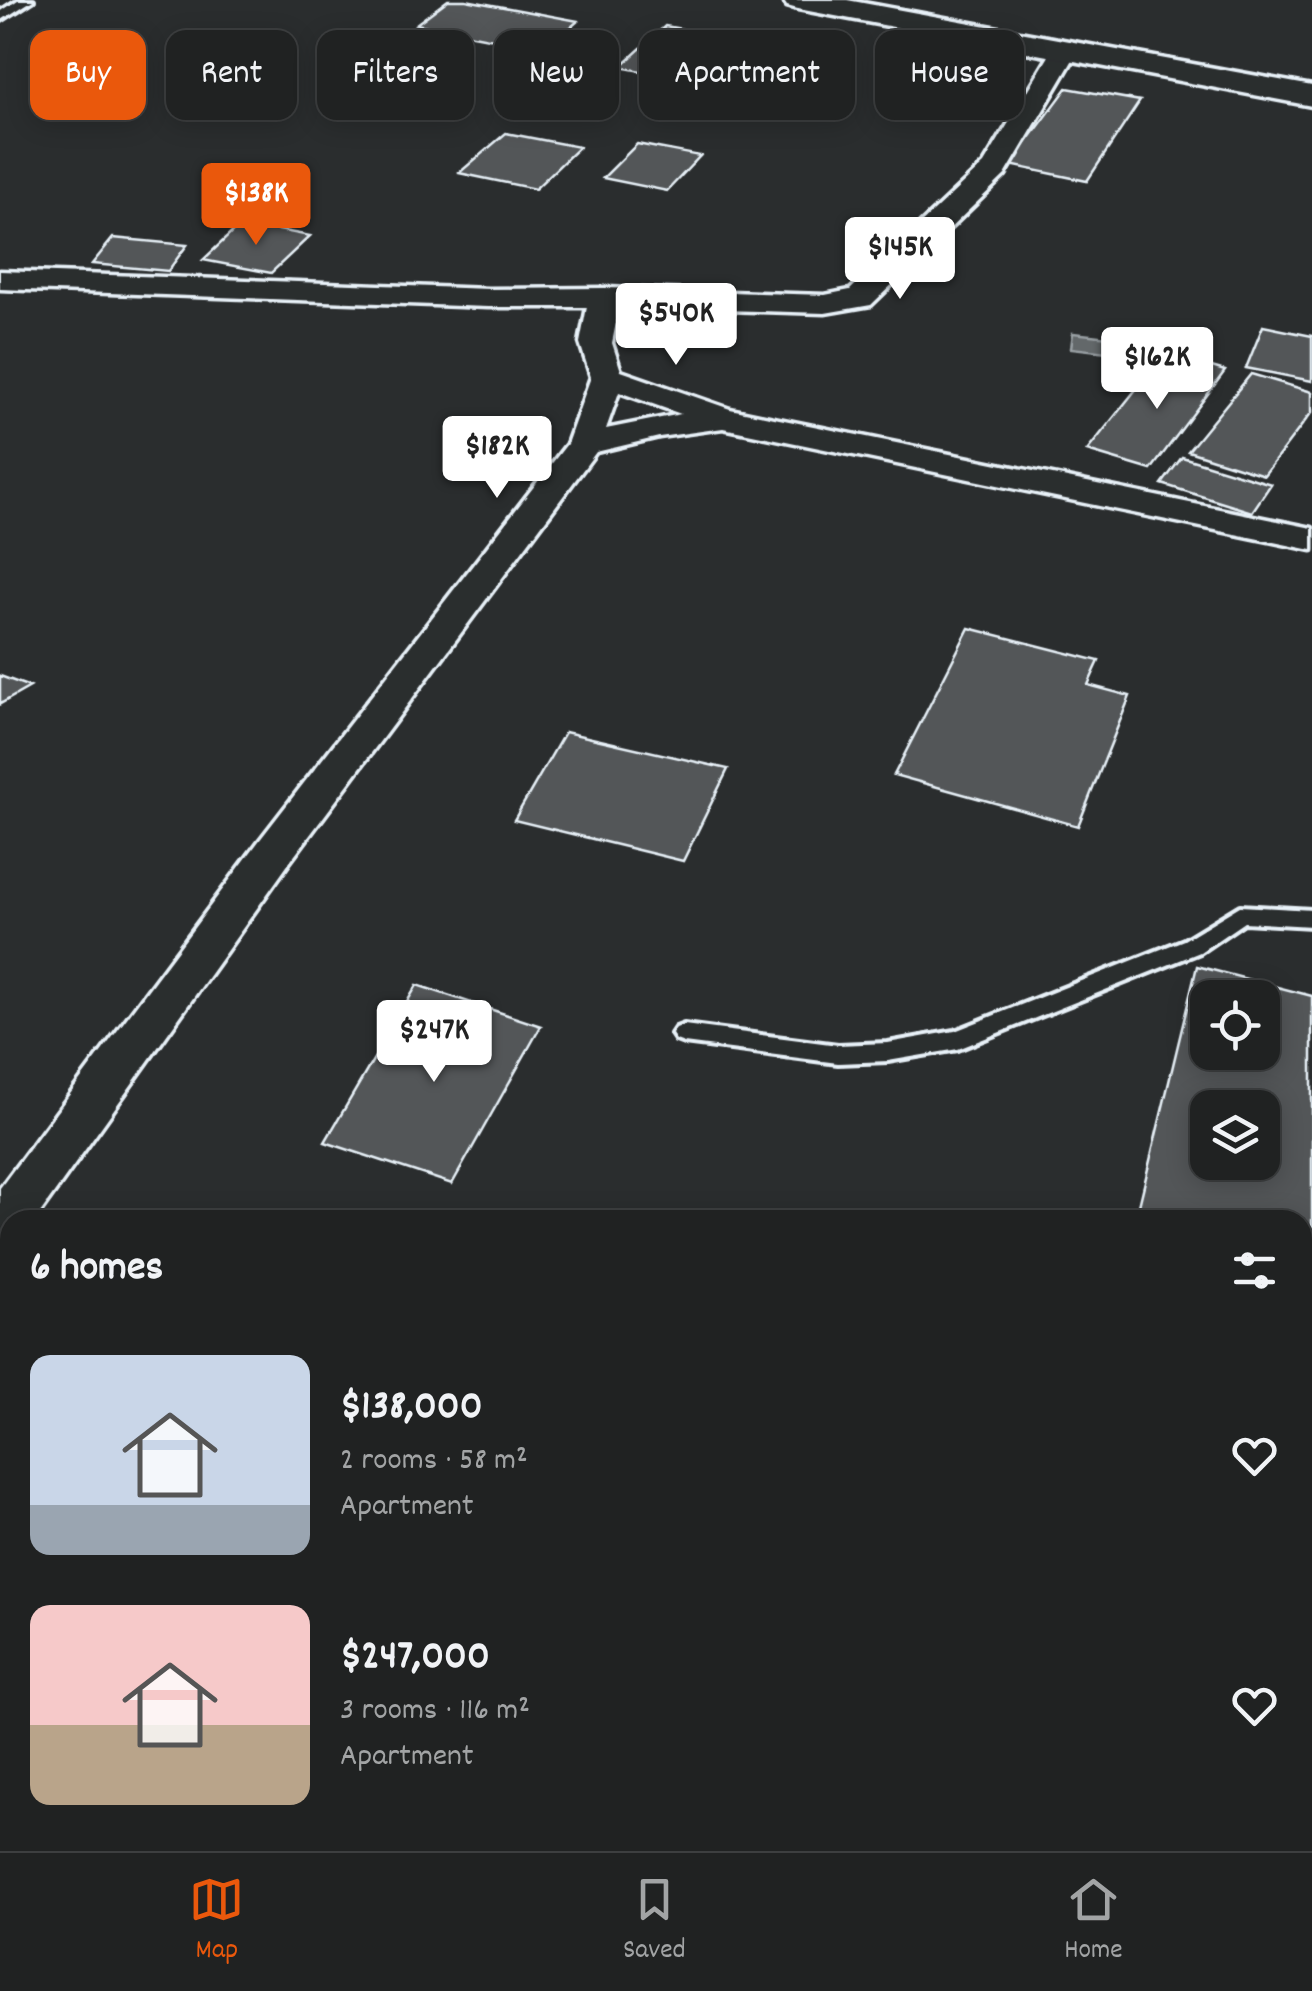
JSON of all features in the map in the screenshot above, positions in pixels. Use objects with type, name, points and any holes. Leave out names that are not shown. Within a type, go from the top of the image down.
[{"type":"main road","points":[[810,1],[1312,96]]},
{"type":"street","points":[[0,280],[488,298],[605,296],[824,304],[860,298],[995,170],[1065,51]]},
{"type":"street","points":[[13,1210],[274,852],[584,445],[607,377],[596,342],[605,296]]},
{"type":"street","points":[[607,377],[724,418],[1312,539]]},
{"type":"street","points":[[584,445],[659,427],[724,418]]},
{"type":"lane","points":[[0,17],[28,0]]},
{"type":"lane","points":[[684,1034],[838,1054],[888,1052],[958,1040],[1192,946],[1240,914],[1312,918]]},
{"type":"shaded area","points":[[1073,333],[1153,342],[1152,357],[1071,348]]},
{"type":"building","points":[[448,0],[578,21],[567,30],[494,30],[494,39],[474,35],[474,30],[416,24]]},
{"type":"building","points":[[639,50],[639,71],[620,67]]},
{"type":"building","points":[[1067,88],[1140,101],[1087,181],[1010,165]]},
{"type":"building","points":[[506,133],[579,147],[535,189],[459,173]]},
{"type":"building","points":[[637,144],[700,156],[667,191],[603,178]]},
{"type":"building","points":[[242,223],[310,236],[271,273],[203,260]]},
{"type":"building","points":[[113,238],[187,245],[168,271],[92,264]]},
{"type":"building","points":[[1263,326],[1312,336],[1312,381],[1246,368]]},
{"type":"building","points":[[1165,353],[1225,371],[1151,470],[1087,451]]},
{"type":"building","points":[[1251,374],[1312,392],[1312,412],[1264,475],[1188,451]]},
{"type":"building","points":[[1182,457],[1271,484],[1252,512],[1162,484]]},
{"type":"building","points":[[969,628],[1099,661],[1088,685],[1130,696],[1078,826],[894,775]]},
{"type":"building","points":[[0,676],[30,687],[0,704]]},
{"type":"building","points":[[565,732],[728,769],[683,861],[514,820]]},
{"type":"building","points":[[1197,966],[1251,980],[1194,980]]},
{"type":"building","points":[[417,985],[541,1026],[452,1184],[325,1142]]},
{"type":"building","points":[[1280,988],[1312,996],[1312,1210],[1152,1210],[1139,1206],[1190,995],[1190,1070],[1280,1070]]}]
